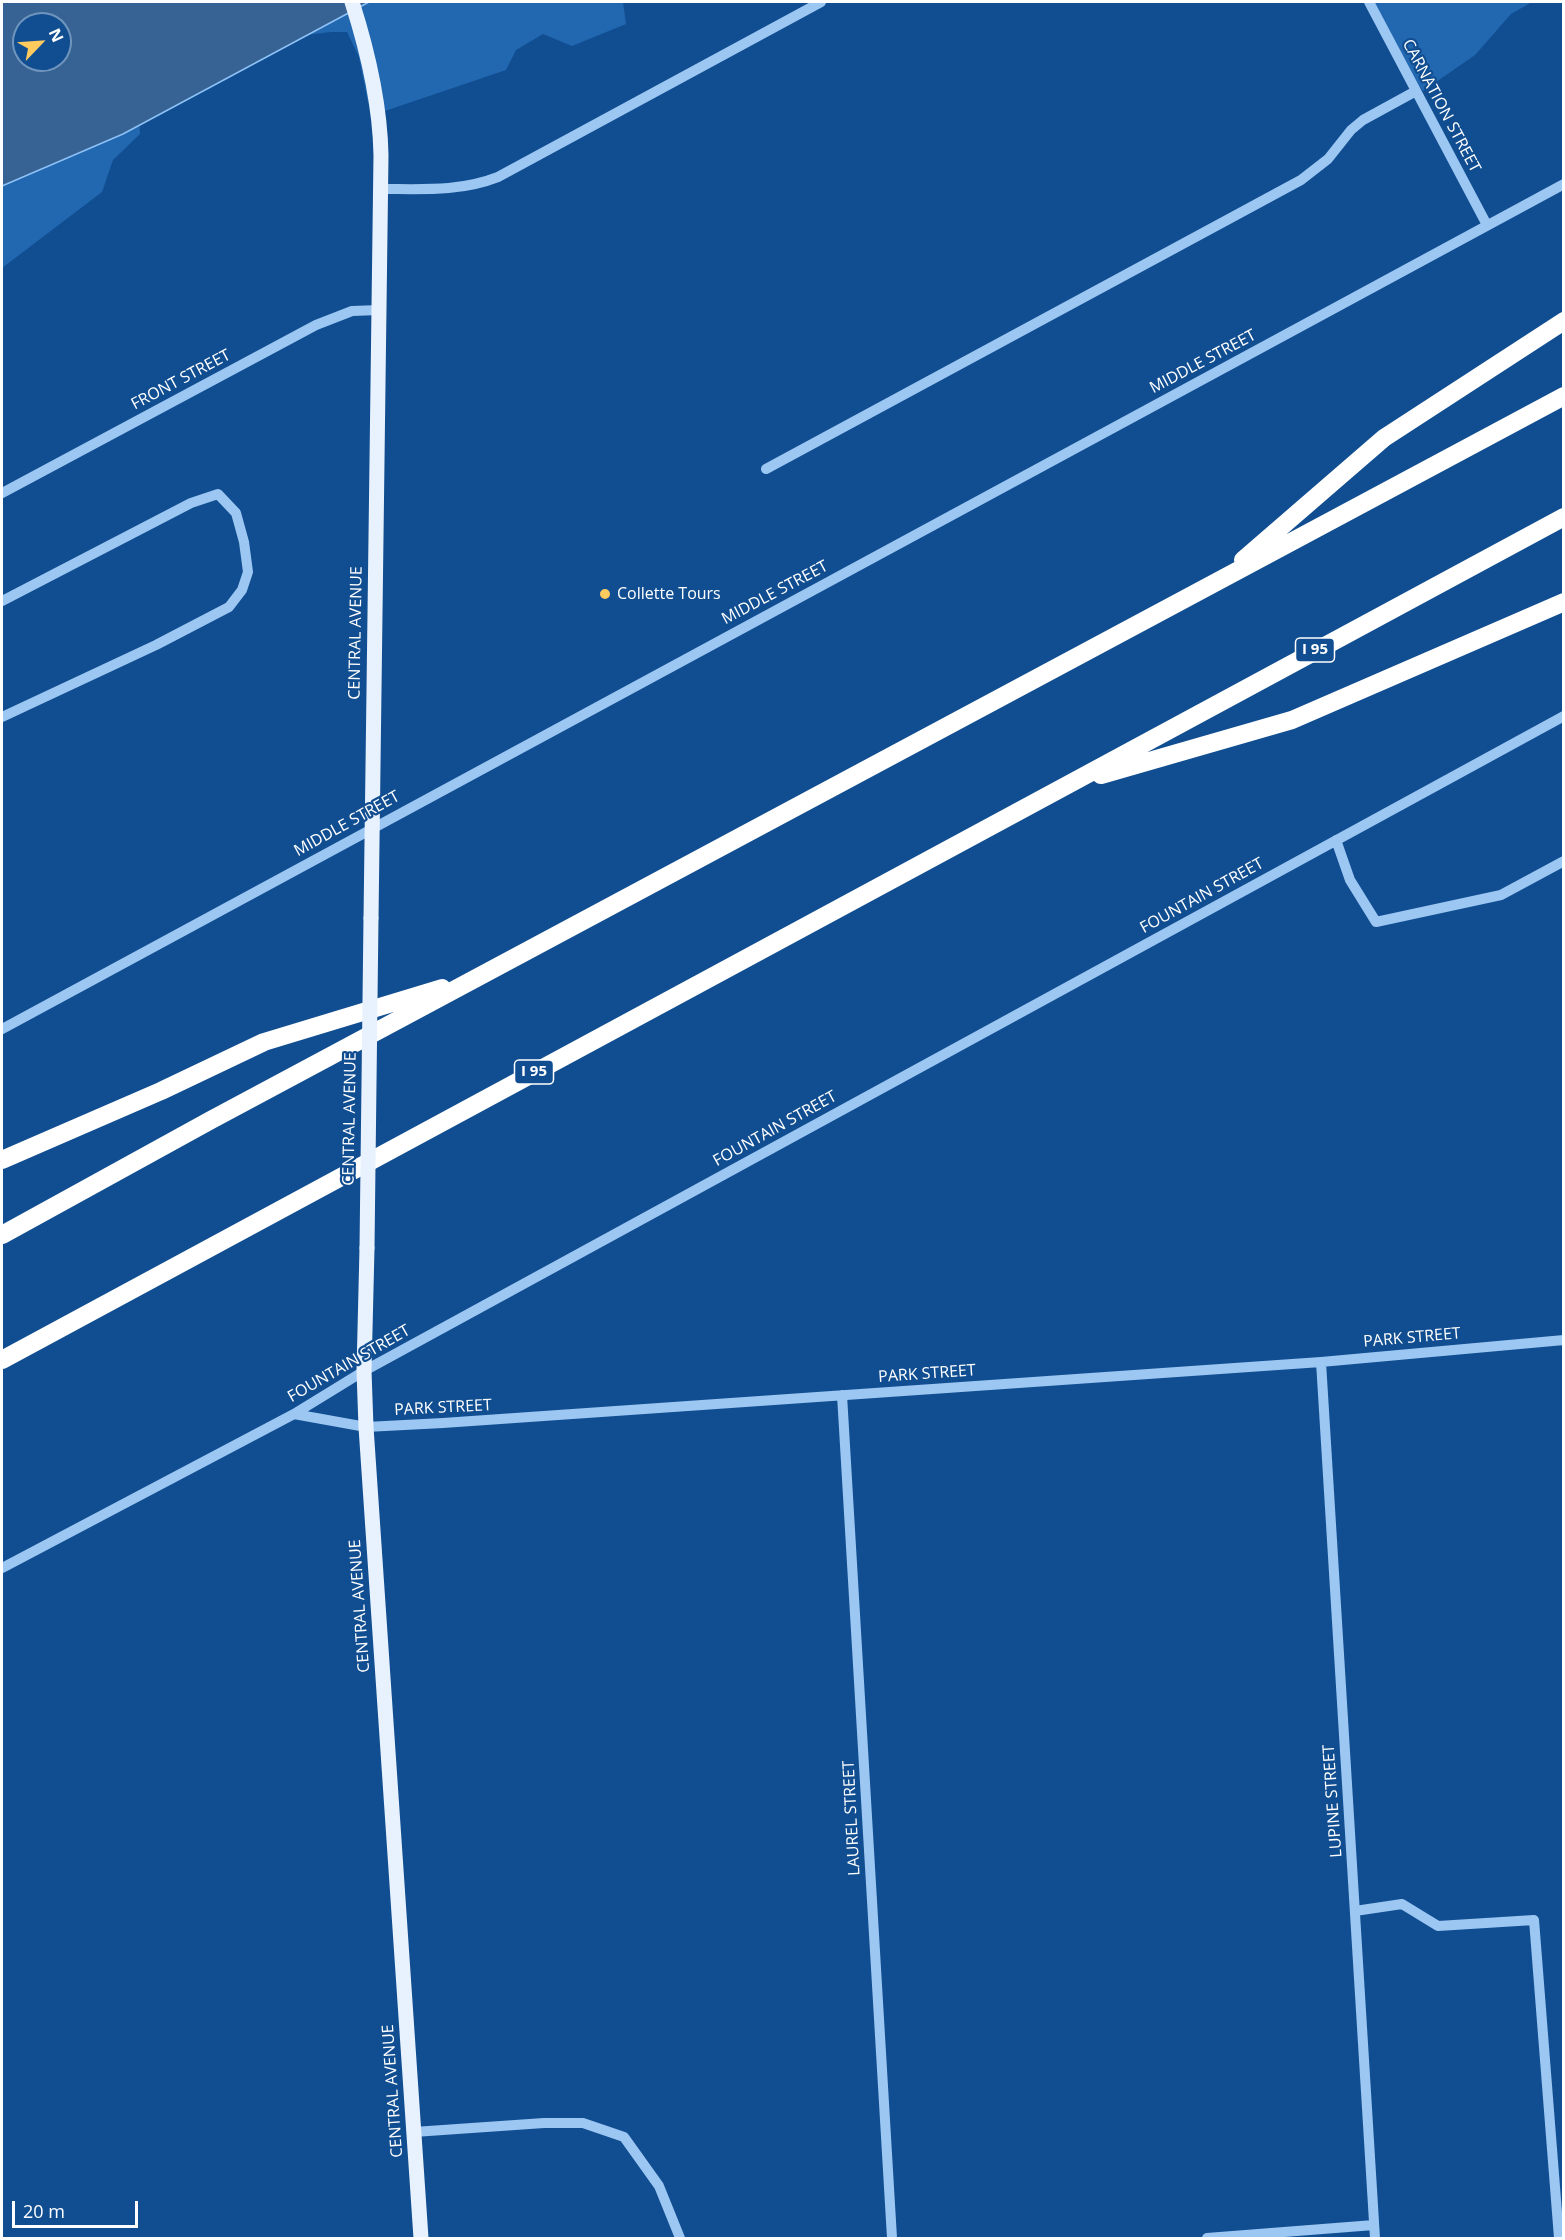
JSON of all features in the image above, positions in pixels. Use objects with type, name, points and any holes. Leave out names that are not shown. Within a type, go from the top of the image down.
[{"type":"highway","points":[[1217,583],[1384,438],[1563,321]]},
{"type":"highway","points":[[2,1235],[1563,396]]},
{"type":"highway","name":"I 95","points":[[2,1360],[1563,517]]},
{"type":"highway","points":[[1067,784],[1292,720],[1563,602]]},
{"type":"highway","points":[[2,1160],[161,1091],[264,1042],[481,976]]},
{"type":"main road","name":"CENTRAL AVENUE","points":[[352,2],[376,89],[379,110],[381,189],[364,1371],[421,2238]]},
{"type":"street","points":[[381,189],[456,188],[477,185],[498,177],[821,2]]},
{"type":"street","name":"CARNATION STREET","points":[[1369,2],[1487,225]]},
{"type":"street","points":[[766,470],[1301,180],[1328,159],[1351,130],[1363,120],[1416,91]]},
{"type":"street","name":"MIDDLE STREET","points":[[2,1029],[1563,184]]},
{"type":"street","name":"FRONT STREET","points":[[2,493],[316,325],[352,311],[379,310]]},
{"type":"street","points":[[2,601],[191,503],[218,494],[236,513],[244,542],[248,572],[242,590],[229,607],[156,645],[2,717]]},
{"type":"street","name":"FOUNTAIN STREET","points":[[2,1568],[294,1414],[364,1371],[1563,716]]},
{"type":"street","points":[[1336,840],[1350,880],[1376,922],[1501,895],[1563,861]]},
{"type":"street","name":"PARK STREET","points":[[294,1414],[366,1427],[1320,1362],[1563,1340]]},
{"type":"street","name":"LUPINE STREET","points":[[1320,1362],[1375,2238]]},
{"type":"street","name":"LAUREL STREET","points":[[842,1395],[892,2238]]},
{"type":"street","points":[[1355,1911],[1402,1905],[1438,1926],[1534,1920],[1558,2238]]},
{"type":"street","points":[[414,2132],[583,2122],[624,2137],[659,2186],[680,2238]]},
{"type":"street","points":[[1207,2238],[1374,2225]]},
{"type":"shaded area","points":[[2,2],[369,2],[123,134],[2,186]]},
{"type":"shaded area","points":[[284,2],[623,2],[626,24],[572,46],[543,34],[516,50],[506,70],[373,115],[368,103],[359,57],[347,32],[255,41],[139,120],[140,134],[113,160],[102,192],[2,268],[2,141]]},
{"type":"shaded area","points":[[1368,2],[1532,2],[1511,14],[1475,55],[1423,91],[1405,68]]},
{"type":"place","name":"Collette Tours","points":[[605,594]]}]
